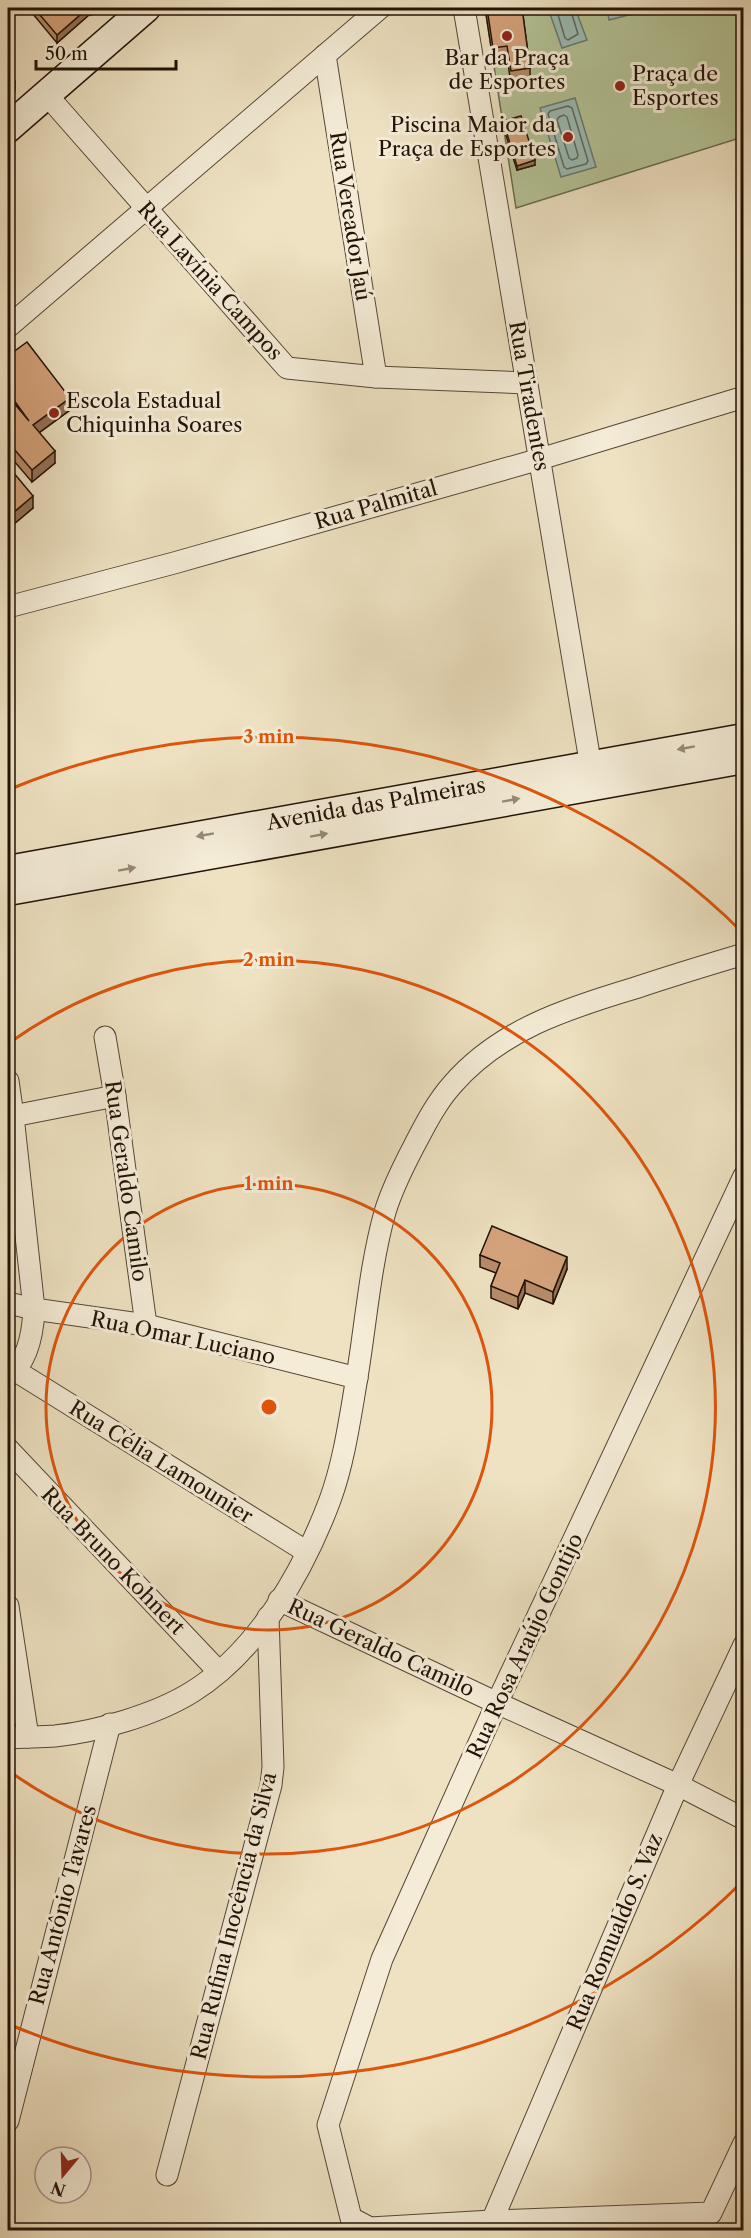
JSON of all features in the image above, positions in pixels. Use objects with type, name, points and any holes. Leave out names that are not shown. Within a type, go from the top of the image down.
[{"type":"main road","points":[[8,128],[146,8]]},
{"type":"main road","name":"Avenida das Palmeiras","points":[[592,776],[744,738]]},
{"type":"main road","name":"Avenida das Palmeiras","points":[[8,891],[90,866],[388,812],[592,776],[744,759]]},
{"type":"main road","name":"Avenida das Palmeiras","points":[[8,870],[90,866]]},
{"type":"street","points":[[8,327],[380,8]]},
{"type":"street","name":"Rua Tiradentes","points":[[464,8],[592,776]]},
{"type":"street","name":"Rua Vereador Jaú","points":[[325,55],[376,377]]},
{"type":"street","name":"Rua Lavínia Campos","points":[[46,94],[287,368],[376,377],[527,383]]},
{"type":"street","name":"Rua Palmital","points":[[8,607],[174,563],[540,459],[744,398]]},
{"type":"street","points":[[8,1606],[18,1737],[58,1736],[154,1711],[191,1692],[243,1652],[307,1552],[330,1499],[341,1462],[378,1243],[386,1209],[400,1173],[437,1104],[470,1067],[524,1028],[603,998],[744,954]]},
{"type":"street","name":"Rua Geraldo Camilo","points":[[105,1037],[146,1325]]},
{"type":"street","points":[[8,1081],[10,1117],[34,1309],[32,1337],[12,1374]]},
{"type":"street","points":[[10,1117],[115,1096]]},
{"type":"street","name":"Rua Rosa Araújo Gontijo","points":[[492,2221],[370,2228],[351,2218],[328,2126],[382,1959],[497,1703],[736,1210],[744,1176]]},
{"type":"street","name":"Rua Omar Luciano","points":[[8,1303],[34,1309],[146,1325],[357,1378]]},
{"type":"street","name":"Rua Célia Lamounier","points":[[12,1374],[307,1552]]},
{"type":"street","name":"Rua Bruno Kohnert","points":[[8,1449],[219,1672]]},
{"type":"street","name":"Rua Geraldo Camilo","points":[[273,1608],[497,1703],[678,1785],[744,1819]]},
{"type":"street","name":"Rua Rufina Inocência da Silva","points":[[167,2175],[271,1785],[273,1608]]},
{"type":"street","name":"Rua Romualdo S. Vaz","points":[[492,2221],[678,1785],[744,1645]]},
{"type":"street","name":"Rua Antônio Tavares","points":[[8,2121],[110,1724]]},
{"type":"street","points":[[492,2221],[711,2213],[744,2143]]},
{"type":"green space","name":"Praça de Esportes","points":[[485,8],[743,8],[743,137],[516,208]]},
{"type":"water","points":[[558,8],[575,8],[587,40],[562,48],[549,11]]},
{"type":"water","points":[[607,8],[649,8],[609,20]]},
{"type":"water","name":"Piscina Maior da Praça de Esportes","points":[[575,98],[596,167],[561,177],[540,108]]},
{"type":"building","points":[[34,8],[88,8],[57,35]]},
{"type":"building","name":"Bar da Praça de Esportes","points":[[487,8],[522,8],[530,68],[511,71],[507,46],[493,48]]},
{"type":"building","points":[[8,73],[15,82],[8,89]]},
{"type":"building","points":[[521,116],[535,160],[517,166],[503,121]]},
{"type":"building","points":[[27,342],[70,398],[33,425],[55,451],[32,470],[8,442],[8,396],[29,421],[8,392],[8,356]]},
{"type":"building","points":[[8,466],[33,496],[14,512],[8,505]]},
{"type":"building","points":[[492,1226],[567,1257],[553,1292],[525,1280],[518,1297],[491,1286],[500,1263],[480,1255]]},
{"type":"place","name":"Bar da Praça de Esportes","points":[[507,36]]},
{"type":"place","name":"Praça de Esportes","points":[[620,86]]},
{"type":"place","name":"Piscina Maior da Praça de Esportes","points":[[568,137]]},
{"type":"place","name":"Escola Estadual Chiquinha Soares","points":[[54,413]]}]
